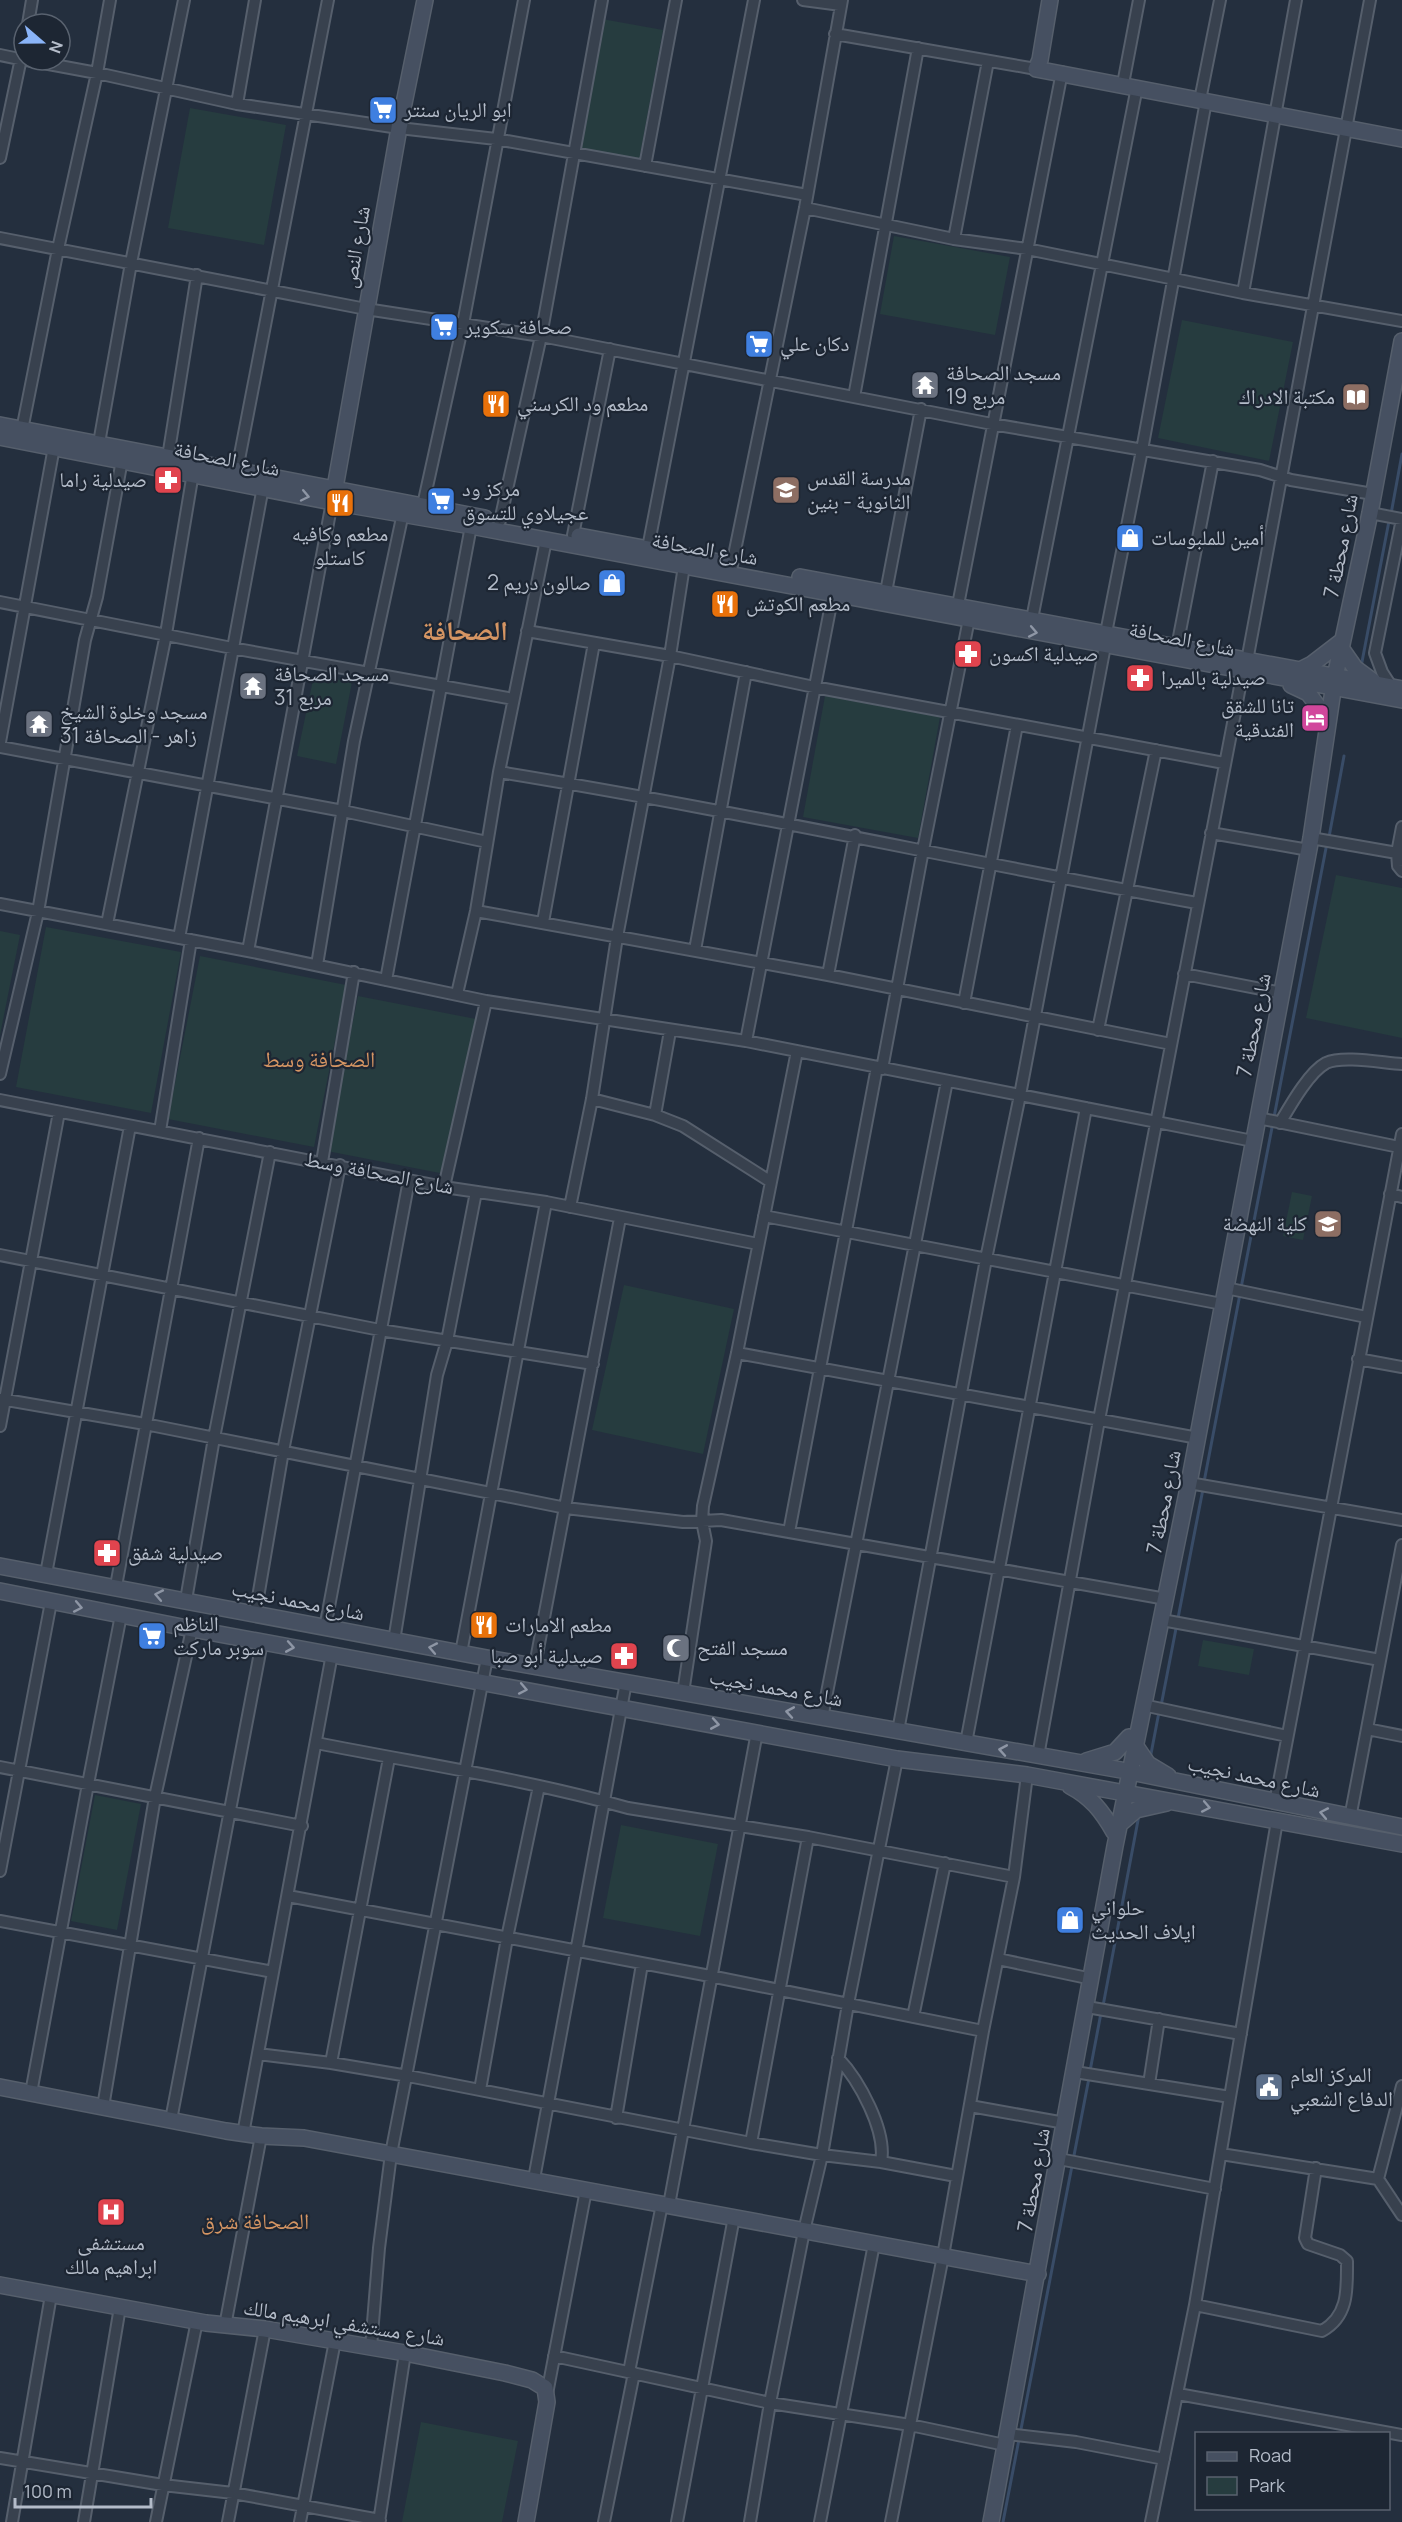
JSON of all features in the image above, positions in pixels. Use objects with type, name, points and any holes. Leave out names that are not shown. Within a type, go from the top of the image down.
[{"type":"main road","name":"شارع النص","points":[[333,495],[399,128],[425,0]]},
{"type":"main road","points":[[1050,0],[1040,60],[1036,69],[1062,72],[1402,138]]},
{"type":"main road","name":"شارع محطة 7","points":[[991,2522],[1087,2007],[1122,1792],[1132,1741],[1142,1710],[1162,1620],[1189,1483],[1310,844],[1341,645],[1370,513],[1402,341]]},
{"type":"main road","name":"شارع الصحافة","points":[[0,425],[237,470],[403,513],[684,566],[732,570],[886,592],[958,605],[1032,619],[1106,639],[1245,666],[1298,671],[1360,692],[1399,694]]},
{"type":"main road","name":"شارع الصحافة","points":[[0,437],[264,487],[423,505],[648,548],[833,594],[969,619],[1177,647],[1245,666],[1260,675],[1334,683],[1376,684],[1399,694]]},
{"type":"main road","points":[[1298,671],[1341,645],[1355,668],[1376,684]]},
{"type":"main road","points":[[1260,675],[1302,689],[1328,720]]},
{"type":"main road","points":[[1325,737],[1344,702],[1360,692]]},
{"type":"main road","name":"شارع محمد نجيب","points":[[0,1566],[116,1586],[255,1615],[487,1658],[1126,1771],[1402,1827]]},
{"type":"main road","name":"شارع محمد نجيب","points":[[0,1591],[121,1616],[897,1759],[1027,1775],[1179,1801],[1402,1844]]},
{"type":"main road","points":[[1079,1763],[1115,1752],[1132,1741],[1154,1769],[1184,1784]]},
{"type":"main road","points":[[1062,1781],[1091,1800],[1116,1833],[1131,1813],[1142,1808],[1179,1801]]},
{"type":"main road","points":[[0,2087],[243,2133],[304,2138],[534,2179],[1038,2274]]},
{"type":"main road","name":"شارع مستشفي ابرهيم مالك","points":[[0,2285],[225,2326],[265,2329],[405,2353],[525,2378],[541,2385],[547,2395]]},
{"type":"main road","points":[[527,2522],[546,2413],[547,2395]]},
{"type":"street","points":[[22,430],[58,249],[97,73],[110,0]]},
{"type":"street","points":[[99,444],[131,263],[184,0]]},
{"type":"street","points":[[237,104],[255,0]]},
{"type":"street","points":[[237,470],[328,0]]},
{"type":"street","points":[[423,505],[462,324],[524,0]]},
{"type":"street","points":[[500,521],[541,336],[602,0]]},
{"type":"street","points":[[645,166],[676,0]]},
{"type":"street","points":[[648,548],[754,0]]},
{"type":"street","points":[[732,570],[805,208],[841,3],[803,0]]},
{"type":"street","points":[[1032,619],[1102,264],[1130,86],[1139,0]]},
{"type":"street","points":[[897,1731],[932,1557],[986,1259],[1062,878],[1142,450],[1174,278],[1220,0]]},
{"type":"street","points":[[1243,292],[1296,0]]},
{"type":"street","points":[[1038,1756],[1099,1420],[1224,763],[1245,666],[1370,0]]},
{"type":"street","points":[[835,34],[1036,69]]},
{"type":"street","points":[[854,397],[918,48]]},
{"type":"street","points":[[954,238],[988,61]]},
{"type":"street","points":[[72,69],[237,104],[399,128],[496,139],[807,195]]},
{"type":"street","points":[[0,158],[21,72]]},
{"type":"street","points":[[958,605],[1062,72]]},
{"type":"street","points":[[805,208],[1313,306],[1402,321]]},
{"type":"street","points":[[0,238],[273,289],[366,309],[541,336],[992,424],[1213,461],[1260,470],[1281,477],[1373,494]]},
{"type":"street","points":[[168,457],[197,275]]},
{"type":"street","points":[[573,535],[610,349]]},
{"type":"street","points":[[886,592],[921,409]]},
{"type":"street","points":[[0,742],[54,447]]},
{"type":"street","points":[[0,1074],[38,912],[90,620],[97,597],[122,460]]},
{"type":"street","points":[[1177,647],[1213,461]]},
{"type":"street","points":[[107,924],[166,634],[193,473]]},
{"type":"street","points":[[179,938],[264,487]]},
{"type":"street","points":[[248,951],[333,495]]},
{"type":"street","points":[[317,965],[354,741],[403,513]]},
{"type":"street","points":[[1370,513],[1402,519],[1375,653],[1382,672],[1399,694]]},
{"type":"street","points":[[386,980],[471,526]]},
{"type":"street","points":[[457,994],[476,910],[513,699],[546,540]]},
{"type":"street","points":[[570,1207],[592,1099],[617,937],[670,656],[684,566]]},
{"type":"street","points":[[746,1041],[833,594]]},
{"type":"street","points":[[0,602],[302,662],[513,699]]},
{"type":"street","points":[[789,1532],[846,1232],[897,989],[969,619]]},
{"type":"street","points":[[528,631],[670,656],[814,687],[1224,763]]},
{"type":"street","points":[[543,922],[594,643]]},
{"type":"street","points":[[695,950],[746,672]]},
{"type":"street","points":[[964,1003],[1017,725]]},
{"type":"street","points":[[0,747],[343,811],[487,842]]},
{"type":"street","points":[[1098,1030],[1156,750]]},
{"type":"street","points":[[500,772],[788,822],[991,865],[1197,903]]},
{"type":"street","points":[[1402,827],[1397,853],[1398,866],[1402,871]]},
{"type":"street","points":[[1211,833],[1397,853]]},
{"type":"street","points":[[828,975],[855,835]]},
{"type":"street","points":[[0,904],[248,951],[486,1000],[604,1021],[746,1041],[1254,1141]]},
{"type":"street","points":[[476,910],[828,975],[1171,1044]]},
{"type":"street","points":[[160,1131],[191,940]]},
{"type":"street","points":[[322,1162],[354,972]]},
{"type":"street","points":[[1184,974],[1282,993]]},
{"type":"street","points":[[444,1187],[486,1000]]},
{"type":"street","points":[[655,1115],[670,1031]]},
{"type":"street","points":[[683,1693],[706,1540],[702,1521],[703,1506],[737,1353],[797,1051]]},
{"type":"street","points":[[1280,1123],[1302,1089],[1326,1063],[1348,1060],[1402,1064]]},
{"type":"street","points":[[822,1718],[947,1081]]},
{"type":"street","points":[[592,1099],[655,1115],[683,1126],[771,1182]]},
{"type":"street","name":"شارع الصحافة وسط","points":[[0,1100],[444,1187],[546,1202],[758,1244]]},
{"type":"street","points":[[966,1743],[997,1569],[1086,1108]]},
{"type":"street","points":[[0,1426],[2,1400],[33,1262],[59,1112]]},
{"type":"street","points":[[1258,1118],[1400,1147]]},
{"type":"street","points":[[46,1574],[130,1126]]},
{"type":"street","points":[[1275,1803],[1402,1134]]},
{"type":"street","points":[[116,1586],[200,1138]]},
{"type":"street","points":[[186,1600],[214,1438],[270,1152]]},
{"type":"street","points":[[255,1615],[283,1451],[340,1165]]},
{"type":"street","points":[[325,1628],[409,1180]]},
{"type":"street","points":[[394,1641],[422,1480],[437,1375],[447,1341],[476,1192]]},
{"type":"street","points":[[1390,1194],[1402,1197]]},
{"type":"street","points":[[461,1653],[546,1202]]},
{"type":"street","points":[[764,1216],[1222,1304]]},
{"type":"street","points":[[535,1665],[620,1218]]},
{"type":"street","points":[[0,1255],[310,1314],[380,1330],[593,1364]]},
{"type":"street","points":[[1226,1288],[1366,1317]]},
{"type":"street","points":[[737,1353],[1197,1438]]},
{"type":"street","points":[[1359,1359],[1402,1367]]},
{"type":"street","points":[[2,1400],[145,1424],[566,1508],[682,1522],[721,1520],[1166,1599]]},
{"type":"street","points":[[1189,1483],[1402,1520]]},
{"type":"street","points":[[1350,1818],[1380,1660],[1398,1591],[1402,1545]]},
{"type":"street","points":[[0,1871],[51,1602]]},
{"type":"street","points":[[31,2093],[87,1785],[121,1616]]},
{"type":"street","points":[[1162,1620],[1380,1660]]},
{"type":"street","points":[[103,2107],[155,1797],[192,1629]]},
{"type":"street","points":[[171,2120],[262,1642]]},
{"type":"street","points":[[243,2133],[302,1826],[332,1654]]},
{"type":"street","points":[[371,2347],[379,2248],[392,2154],[463,1771],[487,1658]]},
{"type":"street","points":[[534,2179],[626,1682]]},
{"type":"street","points":[[1142,1710],[1287,1737]]},
{"type":"street","points":[[1367,1729],[1402,1736]]},
{"type":"street","points":[[604,2522],[631,2373],[682,2130],[757,1732]]},
{"type":"street","points":[[317,1743],[539,1786],[605,1800],[628,1808],[808,1837],[1014,1877]]},
{"type":"street","points":[[331,2063],[389,1758]]},
{"type":"street","points":[[750,2522],[770,2403],[804,2231],[822,2155],[848,2004],[897,1759]]},
{"type":"street","points":[[0,1767],[302,1826]]},
{"type":"street","points":[[891,2522],[944,2256],[956,2176],[1014,1877],[1027,1775]]},
{"type":"street","points":[[480,2090],[507,1938],[539,1786]]},
{"type":"street","points":[[1150,2522],[1196,2305],[1277,1821]]},
{"type":"street","points":[[751,2143],[808,1837]]},
{"type":"street","points":[[913,2017],[945,1863]]},
{"type":"street","points":[[288,1896],[710,1976],[983,2031]]},
{"type":"street","points":[[0,1921],[273,1972]]},
{"type":"street","points":[[998,1959],[1092,1978]]},
{"type":"street","points":[[616,2118],[642,1964]]},
{"type":"street","points":[[1087,2007],[1241,2034]]},
{"type":"street","points":[[1149,2084],[1159,2019]]},
{"type":"street","points":[[258,2054],[408,2076],[751,2143],[881,2162],[956,2176]]},
{"type":"street","points":[[838,2058],[857,2080],[863,2093],[883,2142],[881,2162]]},
{"type":"street","points":[[1075,2072],[1230,2097]]},
{"type":"street","points":[[1402,2086],[1378,2178],[1402,2215]]},
{"type":"street","points":[[970,2106],[1065,2123]]},
{"type":"street","points":[[225,2326],[261,2136]]},
{"type":"street","points":[[1221,2154],[1378,2178]]},
{"type":"street","points":[[1059,2159],[1215,2189]]},
{"type":"street","points":[[1196,2305],[1322,2331],[1334,2325],[1343,2311],[1347,2293],[1347,2261],[1340,2255],[1308,2244],[1305,2238],[1316,2168]]},
{"type":"street","points":[[547,2395],[586,2190]]},
{"type":"street","points":[[677,2522],[734,2217]]},
{"type":"street","points":[[820,2522],[874,2244]]},
{"type":"street","points":[[12,2522],[51,2295]]},
{"type":"street","points":[[84,2522],[120,2307]]},
{"type":"street","points":[[156,2522],[197,2321]]},
{"type":"street","points":[[228,2522],[265,2329]]},
{"type":"street","points":[[300,2522],[335,2341]]},
{"type":"street","points":[[0,2458],[163,2485],[234,2493],[379,2521],[405,2353]]},
{"type":"street","points":[[554,2356],[770,2403],[1007,2440],[1076,2442],[1164,2459]]},
{"type":"street","points":[[1178,2394],[1386,2432]]},
{"type":"green space","points":[[602,19],[663,30],[639,161],[578,150]]},
{"type":"green space","points":[[190,108],[286,125],[264,245],[168,228]]},
{"type":"green space","points":[[894,236],[1010,257],[995,335],[880,314]]},
{"type":"green space","points":[[1182,320],[1293,342],[1269,461],[1158,438]]},
{"type":"green space","points":[[314,675],[352,682],[336,764],[297,756]]},
{"type":"green space","points":[[825,696],[940,717],[918,838],[803,817]]},
{"type":"green space","points":[[1336,875],[1402,888],[1402,1038],[1306,1018]]},
{"type":"green space","points":[[46,927],[181,952],[151,1113],[16,1087]]},
{"type":"green space","points":[[0,931],[20,935],[0,1035]]},
{"type":"green space","points":[[200,956],[346,985],[314,1147],[168,1119]]},
{"type":"green space","points":[[358,996],[481,1020],[450,1175],[327,1151]]},
{"type":"green space","points":[[1292,1192],[1312,1196],[1303,1240],[1283,1236]]},
{"type":"green space","points":[[624,1285],[734,1309],[703,1454],[592,1430]]},
{"type":"green space","points":[[1203,1640],[1254,1649],[1249,1675],[1198,1666]]},
{"type":"green space","points":[[95,1795],[141,1804],[117,1930],[71,1921]]},
{"type":"green space","points":[[621,1825],[718,1844],[700,1936],[603,1918]]},
{"type":"green space","points":[[421,2422],[518,2441],[502,2522],[402,2522]]},
{"type":"waterway","points":[[1391,514],[1402,454]]},
{"type":"waterway","points":[[1361,667],[1389,521]]},
{"type":"waterway","points":[[1329,837],[1344,756]]},
{"type":"waterway","points":[[1241,1288],[1327,843]]},
{"type":"waterway","points":[[1204,1482],[1240,1294]]},
{"type":"waterway","points":[[1161,1706],[1203,1489]]},
{"type":"waterway","points":[[1150,1759],[1159,1712]]},
{"type":"waterway","points":[[1103,2006],[1139,1815]]},
{"type":"waterway","points":[[1090,2071],[1101,2013]]},
{"type":"waterway","points":[[1003,2522],[1089,2078]]},
{"type":"place","name":"ابو الريان سنتر","points":[[383,110]]},
{"type":"place","name":"صحافة سكوير","points":[[444,327]]},
{"type":"place","name":"دكان علي","points":[[759,344]]},
{"type":"place","name":"مسجد الصحافة مربع 19","points":[[925,385]]},
{"type":"place","name":"مكتبة الادراك","points":[[1356,397]]},
{"type":"place","name":"مطعم ود الكرسني","points":[[496,404]]},
{"type":"place","name":"صيدلية راما","points":[[168,480]]},
{"type":"place","name":"مدرسة القدس الثانوية - بنين","points":[[786,490]]},
{"type":"place","name":"مركز ود عجيلاوي للتسوق","points":[[441,501]]},
{"type":"place","name":"مطعم وكافيه كاستلو","points":[[340,503]]},
{"type":"place","name":"أمين للملبوسات","points":[[1130,538]]},
{"type":"place","name":"صالون دريم 2","points":[[612,583]]},
{"type":"place","name":"مطعم الكوتش","points":[[725,604]]},
{"type":"place","name":"صيدلية اكسون","points":[[968,654]]},
{"type":"place","name":"صيدلية بالميرا","points":[[1140,678]]},
{"type":"place","name":"مسجد الصحافة مربع 31","points":[[253,686]]},
{"type":"place","name":"تانا للشقق الفندقية","points":[[1315,718]]},
{"type":"place","name":"مسجد وخلوة الشيخ زاهر - الصحافة 31","points":[[39,724]]},
{"type":"place","name":"كلية النهضة","points":[[1328,1224]]},
{"type":"place","name":"صيدلية شفق","points":[[107,1553]]},
{"type":"place","name":"مطعم الامارات","points":[[484,1625]]},
{"type":"place","name":"الناظم سوبر ماركت","points":[[152,1636]]},
{"type":"place","name":"مسجد الفتح","points":[[676,1648]]},
{"type":"place","name":"صيدلية أبو صبا","points":[[624,1656]]},
{"type":"place","name":"حلواني ايلاف الحديث","points":[[1070,1920]]},
{"type":"place","name":"المركز العام الدفاع الشعبي","points":[[1269,2087]]},
{"type":"place","name":"مستشفى ابراهيم مالك","points":[[111,2212]]},
{"type":"district","name":"الصحافة","points":[[465,631]]},
{"type":"district","name":"الصحافة وسط","points":[[319,1059]]},
{"type":"district","name":"الصحافة شرق","points":[[255,2221]]}]
